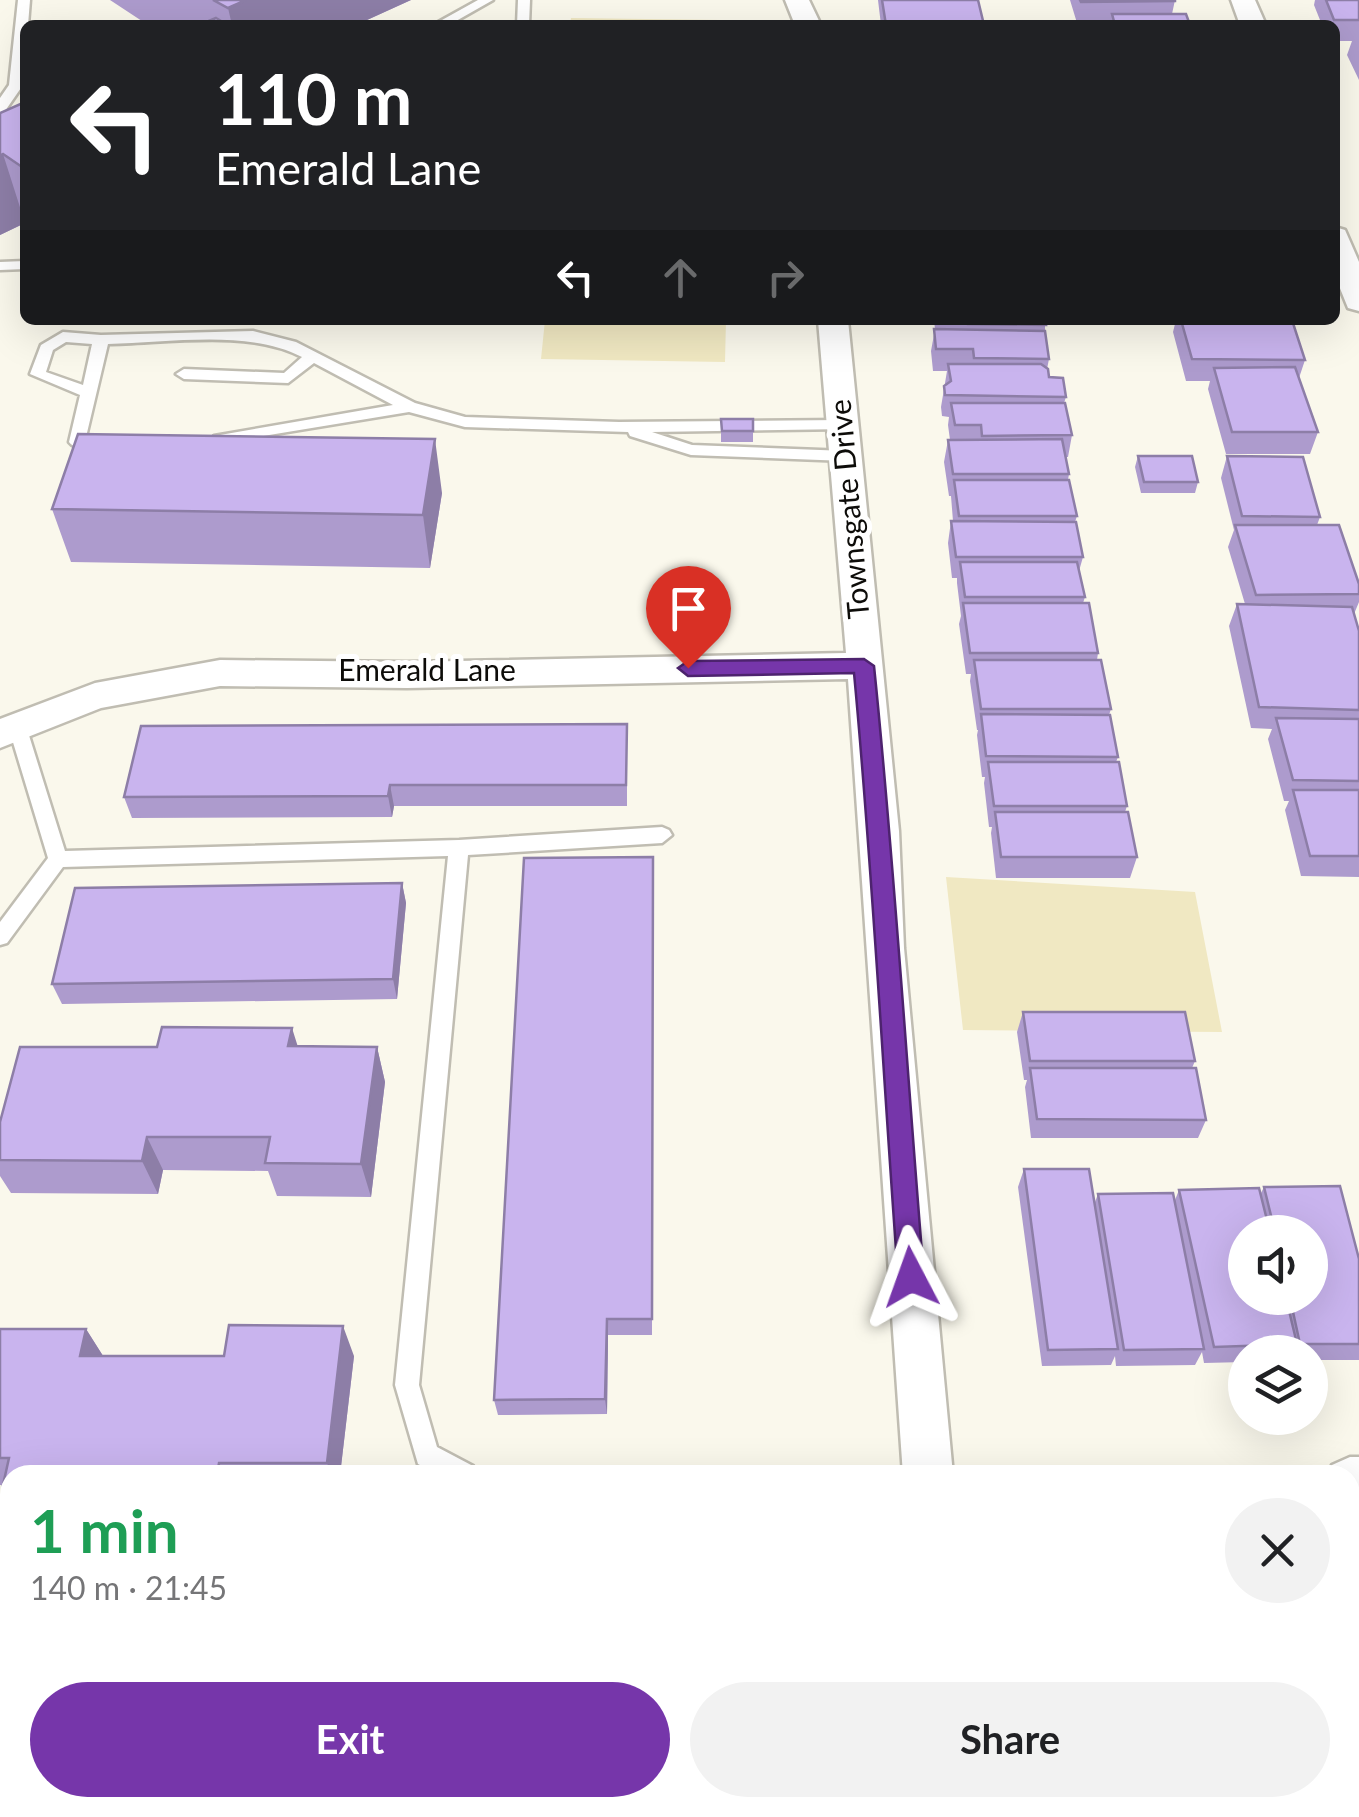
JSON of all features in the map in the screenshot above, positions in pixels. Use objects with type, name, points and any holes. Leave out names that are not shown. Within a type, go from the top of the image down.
[{"type":"street","points":[[1340,250],[1359,302]]},
{"type":"street","name":"Townsgate Drive","points":[[833,325],[927,1465]]},
{"type":"street","name":"Emerald Lane","points":[[9,731],[94,696],[220,673],[407,675],[864,666]]},
{"type":"lane","points":[[449,20],[487,0]]},
{"type":"lane","points":[[0,108],[16,85],[20,42]]},
{"type":"lane","points":[[89,393],[38,374],[46,348],[64,336],[101,340],[253,336],[290,344],[409,407],[465,422],[620,426],[844,441]]},
{"type":"lane","points":[[101,340],[77,442],[114,443]]},
{"type":"lane","points":[[184,374],[288,378],[313,356]]},
{"type":"lane","points":[[205,448],[409,407]]},
{"type":"lane","points":[[370,438],[371,414]]},
{"type":"lane","points":[[620,426],[691,450],[844,441]]},
{"type":"lane","points":[[285,430],[286,449]]},
{"type":"lane","points":[[9,731],[58,859]]},
{"type":"lane","points":[[58,859],[459,848],[662,835]]},
{"type":"lane","points":[[446,1465],[427,1455],[407,1386],[459,848]]},
{"type":"lane","points":[[0,937],[58,859]]},
{"type":"shaded area","points":[[571,18],[722,20],[571,20]]},
{"type":"shaded area","points":[[544,325],[726,325],[725,362],[541,359]]},
{"type":"shaded area","points":[[946,877],[1195,892],[1222,1032],[963,1030]]},
{"type":"building","points":[[213,0],[246,0],[228,8]]},
{"type":"building","points":[[882,0],[978,0],[983,20],[885,20]]},
{"type":"building","points":[[1175,0],[1175,1],[1081,2]]},
{"type":"building","points":[[1326,0],[1359,0],[1359,20],[1334,20]]},
{"type":"building","points":[[1112,14],[1186,14],[1188,20],[1114,20]]},
{"type":"building","points":[[20,104],[20,166],[3,154],[0,156],[0,113]]},
{"type":"building","points":[[1182,325],[1294,325],[1305,360],[1192,359]]},
{"type":"building","points":[[934,329],[1045,331],[1049,359],[974,358],[973,349],[936,349]]},
{"type":"building","points":[[948,364],[1041,364],[1048,369],[1049,377],[1063,378],[1066,397],[945,395],[944,386],[951,381]]},
{"type":"building","points":[[1295,367],[1318,432],[1232,432],[1214,368]]},
{"type":"building","points":[[951,403],[1065,403],[1072,435],[982,436],[981,425],[955,425]]},
{"type":"building","points":[[721,419],[753,419],[753,431],[722,431]]},
{"type":"building","points":[[78,434],[435,439],[423,515],[52,509]]},
{"type":"building","points":[[1062,439],[1069,474],[953,474],[948,440]]},
{"type":"building","points":[[1138,456],[1192,456],[1198,482],[1144,482]]},
{"type":"building","points":[[1227,456],[1303,457],[1320,517],[1242,516]]},
{"type":"building","points":[[954,480],[1069,480],[1077,516],[959,516]]},
{"type":"building","points":[[951,521],[1076,522],[1083,557],[956,557]]},
{"type":"building","points":[[1235,525],[1339,525],[1359,594],[1256,595]]},
{"type":"building","points":[[960,562],[1077,562],[1085,597],[965,597]]},
{"type":"building","points":[[963,603],[1089,603],[1098,653],[970,653]]},
{"type":"building","points":[[1237,604],[1352,607],[1359,631],[1359,710],[1259,707]]},
{"type":"building","points":[[974,660],[1101,660],[1111,709],[981,709]]},
{"type":"building","points":[[981,714],[1110,715],[1118,757],[986,756]]},
{"type":"building","points":[[1276,718],[1359,719],[1359,781],[1293,780]]},
{"type":"building","points":[[627,724],[626,785],[390,785],[388,796],[124,797],[141,726]]},
{"type":"building","points":[[988,762],[1119,762],[1127,806],[994,806]]},
{"type":"building","points":[[1293,790],[1359,790],[1359,856],[1310,856]]},
{"type":"building","points":[[995,812],[1128,812],[1137,857],[1001,857]]},
{"type":"building","points":[[653,857],[652,1319],[607,1319],[605,1399],[494,1400],[524,858]]},
{"type":"building","points":[[402,883],[393,979],[52,984],[75,888]]},
{"type":"building","points":[[1023,1012],[1185,1012],[1195,1061],[1030,1061]]},
{"type":"building","points":[[162,1027],[292,1028],[288,1046],[377,1047],[361,1164],[265,1163],[270,1137],[147,1137],[142,1161],[0,1160],[0,1122],[20,1047],[157,1047]]},
{"type":"building","points":[[1030,1068],[1196,1068],[1206,1120],[1037,1119]]},
{"type":"building","points":[[1024,1169],[1089,1169],[1118,1349],[1048,1350]]},
{"type":"building","points":[[1340,1186],[1359,1259],[1359,1344],[1328,1344],[1328,1335],[1298,1335],[1294,1315],[1328,1315],[1328,1215],[1271,1215],[1264,1187]]},
{"type":"building","points":[[1259,1188],[1266,1215],[1228,1215],[1228,1315],[1290,1315],[1295,1335],[1228,1335],[1228,1346],[1214,1347],[1179,1190]]},
{"type":"building","points":[[1173,1193],[1204,1349],[1124,1350],[1098,1194]]},
{"type":"building","points":[[229,1325],[343,1326],[327,1463],[7,1465],[9,1458],[0,1458],[0,1329],[86,1329],[80,1356],[224,1356]]},
{"type":"route","points":[[688,668],[864,666],[880,831],[884,948],[911,1277]]}]
